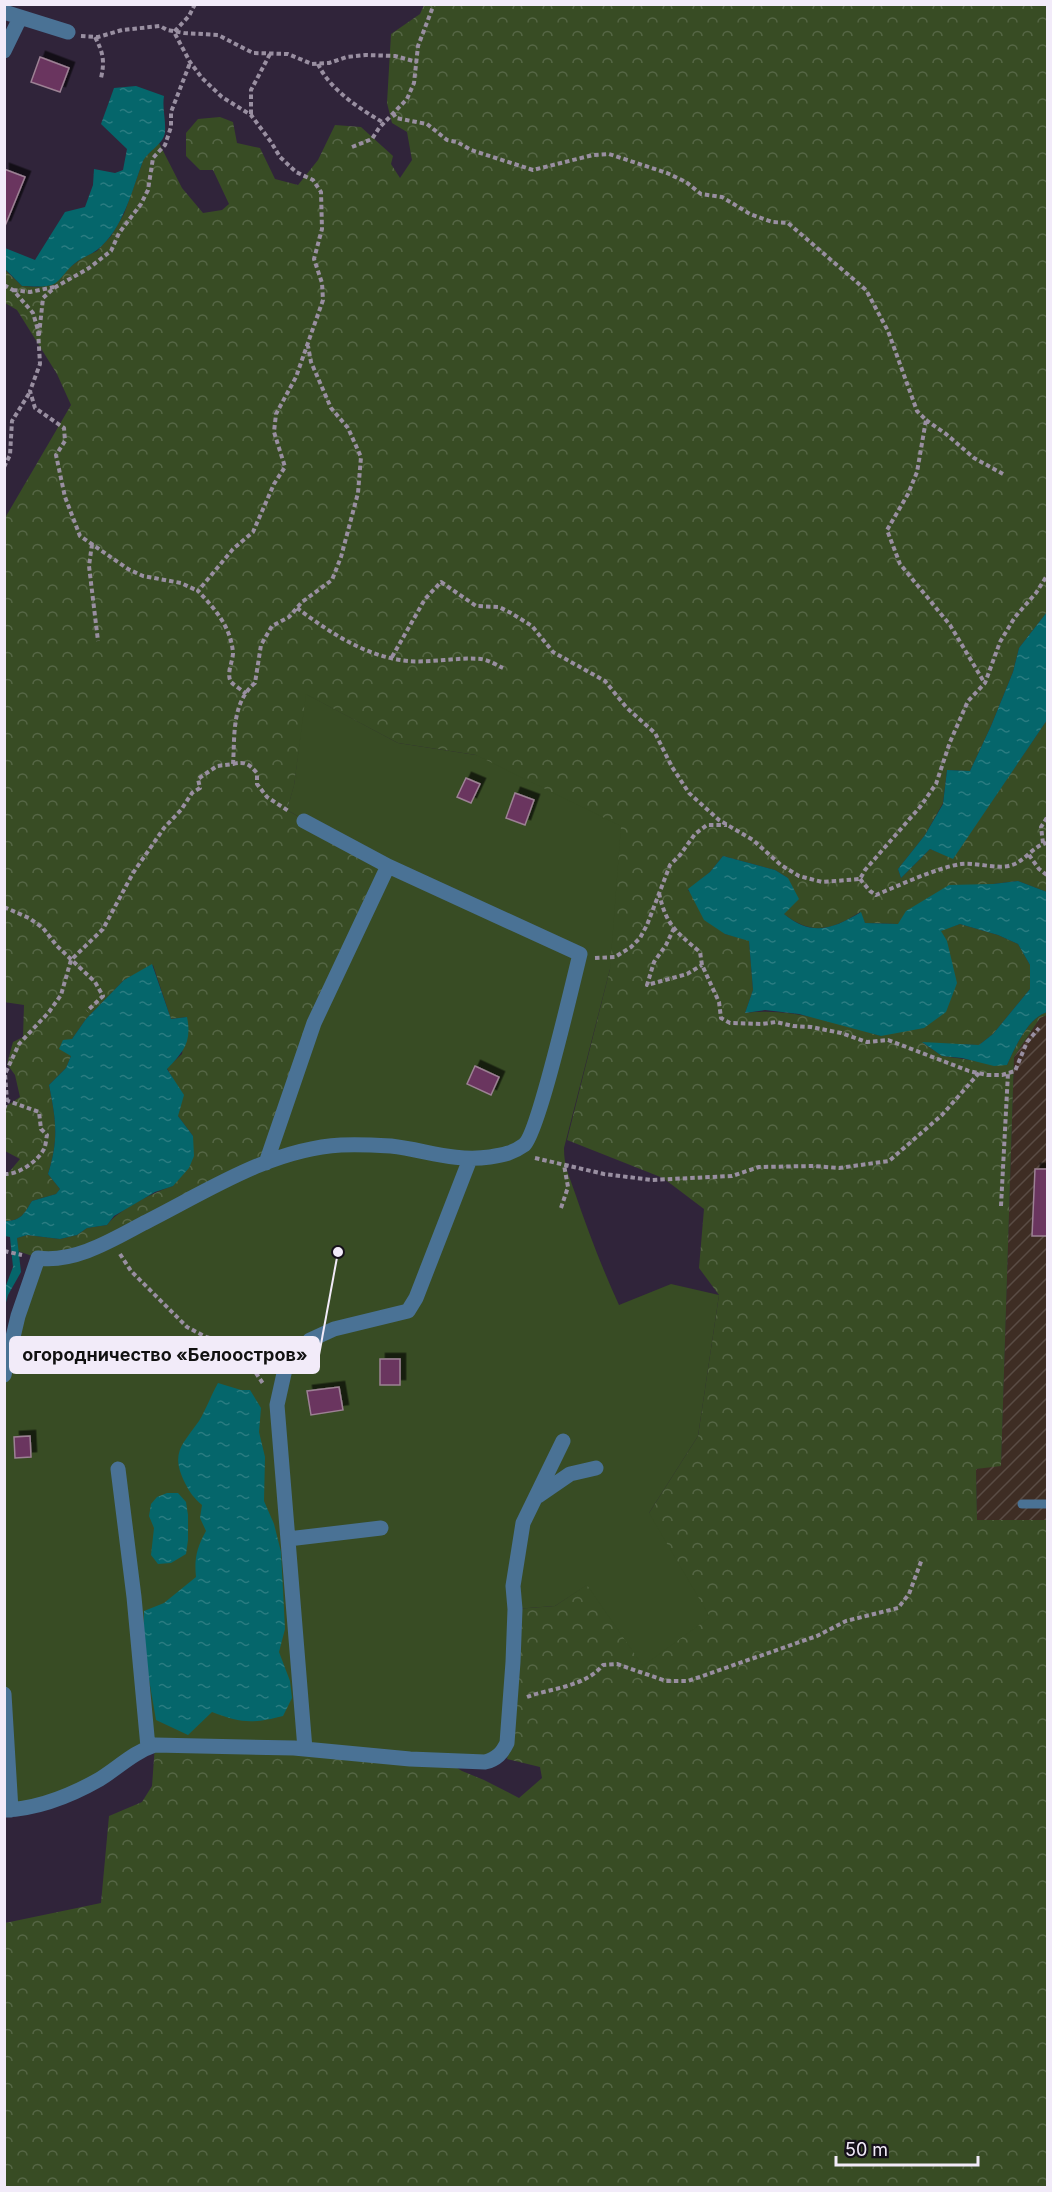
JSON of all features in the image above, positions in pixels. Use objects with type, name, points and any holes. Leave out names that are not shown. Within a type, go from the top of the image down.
[{"type":"street","points":[[4,12],[68,32]]},
{"type":"street","points":[[4,51],[20,18]]},
{"type":"street","points":[[4,1375],[18,1316],[38,1258],[59,1259],[108,1242],[290,1153],[341,1145],[391,1146],[448,1158],[470,1160],[513,1152],[527,1143],[540,1109],[580,954],[388,866],[304,820]]},
{"type":"street","points":[[266,1163],[314,1023],[388,866]]},
{"type":"street","points":[[305,1749],[277,1405],[285,1369],[310,1340],[334,1329],[408,1311],[416,1298],[470,1160]]},
{"type":"street","points":[[4,1694],[8,1810],[36,1806],[85,1787],[142,1750],[157,1745],[305,1749],[410,1759],[485,1762],[494,1760],[502,1753],[507,1743],[515,1609],[513,1586],[523,1523],[563,1441]]},
{"type":"street","points":[[118,1468],[134,1597],[148,1748]]},
{"type":"street","points":[[534,1500],[570,1474],[596,1468]]},
{"type":"street","points":[[288,1539],[381,1528]]},
{"type":"lane","points":[[1023,1504],[1047,1504]]},
{"type":"path","points":[[174,32],[189,16],[195,4]]},
{"type":"path","points":[[352,147],[372,139],[407,99],[414,83],[418,46],[435,4]]},
{"type":"path","points":[[68,32],[95,37],[122,30],[159,26],[174,32],[218,35],[252,53],[288,54],[312,64],[329,63],[347,57],[366,55],[395,56],[417,62]]},
{"type":"path","points":[[174,32],[190,62],[202,78],[222,97],[251,115],[280,157],[296,172],[312,180],[321,192],[322,229],[314,259],[322,283],[323,300],[296,377],[276,414],[273,432],[285,467],[274,484],[253,532],[233,549],[198,591]]},
{"type":"path","points":[[95,37],[103,53],[104,65],[101,78]]},
{"type":"path","points":[[251,115],[251,90],[270,54]]},
{"type":"path","points":[[38,339],[43,298],[58,286],[89,268],[111,250],[119,233],[141,204],[148,190],[153,158],[165,145],[171,127],[171,112],[190,62]]},
{"type":"path","points":[[318,64],[323,74],[344,95],[384,123]]},
{"type":"path","points":[[393,113],[396,118],[428,124],[447,140],[457,142],[471,150],[533,170],[593,155],[609,154],[667,173],[686,182],[701,194],[722,197],[750,214],[772,222],[788,223],[866,290],[888,331],[917,411],[974,458],[1003,474]]},
{"type":"path","points":[[4,285],[13,290],[33,313],[38,330],[40,363],[30,391],[12,420],[10,455],[4,467]]},
{"type":"path","points":[[13,290],[40,292],[58,286]]},
{"type":"path","points":[[233,764],[236,716],[249,688],[255,683],[261,645],[272,626],[289,617],[332,580],[342,557],[358,493],[361,457],[348,428],[331,408],[311,362],[308,346]]},
{"type":"path","points":[[30,391],[35,408],[64,428],[65,441],[56,455],[57,469],[80,536],[128,569],[143,576],[181,583],[198,591],[225,624],[233,654],[231,682],[246,694]]},
{"type":"path","points":[[926,420],[917,472],[908,494],[887,530],[900,564],[950,625],[985,683]]},
{"type":"path","points":[[92,544],[89,566],[98,641]]},
{"type":"path","points":[[861,879],[872,861],[920,807],[936,784],[950,742],[968,701],[985,683],[1000,642],[1015,617],[1036,593],[1047,574]]},
{"type":"path","points":[[392,657],[425,599],[441,582],[476,606],[499,607],[532,626],[553,652],[605,681],[626,707],[655,733],[689,794],[719,820],[753,840],[781,866],[799,876],[822,882],[861,879]]},
{"type":"path","points":[[297,608],[323,627],[353,644],[392,657],[407,661],[483,659],[503,668]]},
{"type":"path","points":[[4,1109],[7,1101],[5,1074],[19,1044],[32,1032],[61,995],[71,960],[103,929],[133,873],[164,828],[181,810],[192,793],[200,788],[198,779],[217,766],[243,762],[257,773],[257,784],[267,797],[304,820]]},
{"type":"path","points":[[861,879],[876,895],[957,865],[973,863],[1012,865],[1045,843],[1041,827],[1047,816]]},
{"type":"path","points":[[580,954],[600,959],[615,957],[632,947],[647,925],[670,865],[681,855],[695,834],[707,825],[727,825]]},
{"type":"path","points":[[1029,855],[1047,876]]},
{"type":"path","points":[[659,893],[664,915],[674,928],[700,952],[702,965],[719,1002],[722,1018],[730,1023],[776,1022],[841,1033],[867,1042],[888,1040],[917,1053],[979,1073],[995,1075],[1015,1071],[1027,1042],[1039,1028]]},
{"type":"path","points":[[4,907],[29,918],[43,928],[71,960],[95,982],[104,996],[87,1011]]},
{"type":"path","points":[[674,928],[654,962],[647,985],[687,974],[702,965]]},
{"type":"path","points":[[513,1152],[564,1166],[652,1180],[732,1176],[759,1167],[839,1168],[889,1161],[942,1115],[979,1073]]},
{"type":"path","points":[[1001,1206],[1008,1073]]},
{"type":"path","points":[[4,1174],[13,1175],[29,1165],[44,1149],[47,1135],[41,1128],[39,1112],[7,1101]]},
{"type":"path","points":[[561,1208],[568,1187],[564,1166]]},
{"type":"path","points":[[108,1242],[167,1310],[187,1327],[241,1350],[253,1360],[254,1370],[266,1389],[279,1396]]},
{"type":"path","points":[[6,1252],[23,1255]]},
{"type":"path","points":[[510,1706],[530,1696],[579,1682],[598,1671],[603,1665],[617,1664],[666,1681],[688,1681],[817,1636],[846,1621],[898,1608],[909,1594],[922,1559]]},
{"type":"shaded area","points":[[1047,1015],[1047,1593],[977,1520],[976,1469],[1001,1465],[1014,1057],[1040,1018]]},
{"type":"green space","points":[[424,5],[1047,5],[1047,612],[1019,648],[1013,672],[970,771],[947,770],[943,803],[925,835],[898,869],[901,878],[930,849],[953,858],[1047,720],[1047,892],[1018,881],[993,884],[899,924],[865,923],[860,912],[840,923],[813,928],[804,926],[784,914],[788,878],[775,870],[723,856],[710,872],[688,890],[725,934],[749,940],[753,990],[745,1013],[797,1014],[831,1021],[881,1036],[941,930],[960,924],[998,935],[1018,944],[1030,965],[1030,989],[993,1034],[979,1045],[923,1043],[942,1056],[1007,1065],[1028,1027],[1047,1012],[1047,1015],[1040,1018],[1014,1057],[1001,1466],[976,1469],[977,1520],[1046,1520],[1047,2187],[5,2187],[5,1923],[101,1903],[109,1816],[142,1802],[152,1786],[155,1745],[454,1766],[519,1798],[542,1778],[540,1767],[507,1759],[510,1745],[515,1609],[555,1606],[586,1585],[649,1513],[698,1436],[719,1295],[699,1268],[704,1209],[663,1178],[567,1140],[610,969],[476,755],[398,743],[307,695],[294,786],[287,810],[382,864],[268,1159],[113,1239],[35,1257],[18,1251],[17,1238],[27,1235],[60,1239],[77,1235],[87,1228],[107,1225],[119,1213],[137,1202],[173,1186],[193,1136],[178,1116],[174,1081],[167,1068],[182,1054],[187,1017],[171,1019],[153,965],[124,980],[86,1019],[72,1039],[71,1056],[66,1068],[49,1085],[55,1140],[48,1174],[60,1189],[56,1194],[32,1201],[18,1218],[5,1221],[5,1177],[20,1159],[5,1151],[5,1107],[20,1097],[15,1075],[7,1064],[13,1042],[23,1037],[24,1005],[4,1002],[5,518],[71,405],[57,374],[17,310],[5,303],[4,269],[22,286],[38,287],[54,284],[82,258],[97,251],[111,236],[124,214],[144,158],[159,143],[182,188],[203,213],[222,210],[229,204],[213,170],[200,170],[186,156],[186,133],[198,119],[220,117],[233,122],[237,143],[260,148],[275,179],[298,185],[318,160],[335,125],[361,127],[393,156],[391,164],[400,178],[412,160],[407,132],[392,123],[387,103],[391,34],[420,14]]},
{"type":"green space","points":[[306,694],[398,743],[476,755],[621,826],[610,969],[564,1148],[565,1161],[590,1235],[619,1305],[671,1284],[719,1295],[698,1436],[649,1513],[710,1617],[643,1666],[587,1585],[555,1606],[515,1609],[507,1743],[494,1760],[155,1745],[102,1778],[11,1808],[4,1694],[4,1372],[35,1257],[59,1259],[268,1159],[382,864],[287,810],[294,785]]},
{"type":"water","points":[[136,86],[164,96],[165,132],[162,140],[143,161],[114,232],[97,250],[74,264],[54,284],[22,286],[5,269],[5,248],[35,260],[65,212],[85,207],[93,185],[94,169],[115,173],[123,170],[127,149],[101,124],[114,88]]},
{"type":"water","points":[[1047,612],[1047,720],[953,859],[930,849],[901,878],[898,869],[925,835],[943,804],[947,770],[970,771],[1013,672],[1019,648]]},
{"type":"water","points":[[723,856],[775,870],[788,878],[799,899],[784,914],[804,926],[813,928],[841,923],[861,912],[865,923],[898,924],[906,911],[949,885],[1018,881],[1047,892],[1047,1012],[1028,1027],[1007,1065],[994,1066],[962,1058],[942,1056],[922,1042],[979,1045],[993,1034],[1030,989],[1030,965],[1018,944],[998,935],[960,924],[941,931],[947,941],[957,983],[946,1012],[924,1028],[881,1036],[799,1014],[765,1010],[745,1013],[753,990],[749,941],[725,934],[704,920],[688,889],[710,872]]},
{"type":"water","points":[[152,964],[171,1019],[187,1017],[188,1033],[185,1046],[167,1069],[184,1095],[178,1116],[193,1136],[194,1156],[189,1168],[173,1186],[155,1192],[114,1216],[107,1225],[87,1228],[77,1235],[60,1239],[27,1235],[17,1238],[21,1272],[8,1295],[5,1306],[5,1288],[13,1267],[10,1237],[5,1236],[5,1221],[18,1218],[32,1201],[56,1194],[60,1189],[48,1174],[55,1140],[49,1085],[66,1068],[71,1056],[59,1049],[63,1040],[72,1039],[86,1019],[124,980]]},
{"type":"water","points":[[218,1383],[241,1390],[250,1390],[261,1408],[259,1432],[265,1457],[264,1501],[274,1524],[281,1552],[285,1629],[279,1652],[290,1681],[292,1698],[283,1716],[247,1721],[212,1712],[188,1735],[156,1720],[144,1650],[144,1611],[164,1603],[196,1577],[197,1553],[206,1531],[200,1518],[202,1505],[185,1483],[178,1464],[178,1457],[183,1443],[202,1417]]},
{"type":"water","points":[[167,1493],[178,1493],[186,1502],[188,1540],[186,1554],[171,1563],[158,1564],[151,1555],[154,1528],[149,1516],[151,1504],[157,1497]]},
{"type":"building","points":[[40,57],[69,68],[60,92],[31,82]]},
{"type":"building","points":[[4,169],[25,177],[5,226],[4,226]]},
{"type":"building","points":[[466,778],[480,784],[471,803],[457,797]]},
{"type":"building","points":[[515,793],[534,800],[525,825],[506,818]]},
{"type":"building","points":[[475,1066],[499,1077],[491,1095],[467,1084]]},
{"type":"building","points":[[1035,1169],[1047,1169],[1047,1236],[1032,1236]]},
{"type":"building","points":[[380,1359],[400,1359],[400,1385],[380,1385]]},
{"type":"building","points":[[339,1387],[343,1410],[311,1415],[307,1391]]},
{"type":"building","points":[[30,1436],[31,1457],[15,1458],[14,1437]]},
{"type":"place","name":"огородничество «Белоостров»","points":[[338,1252]]}]
